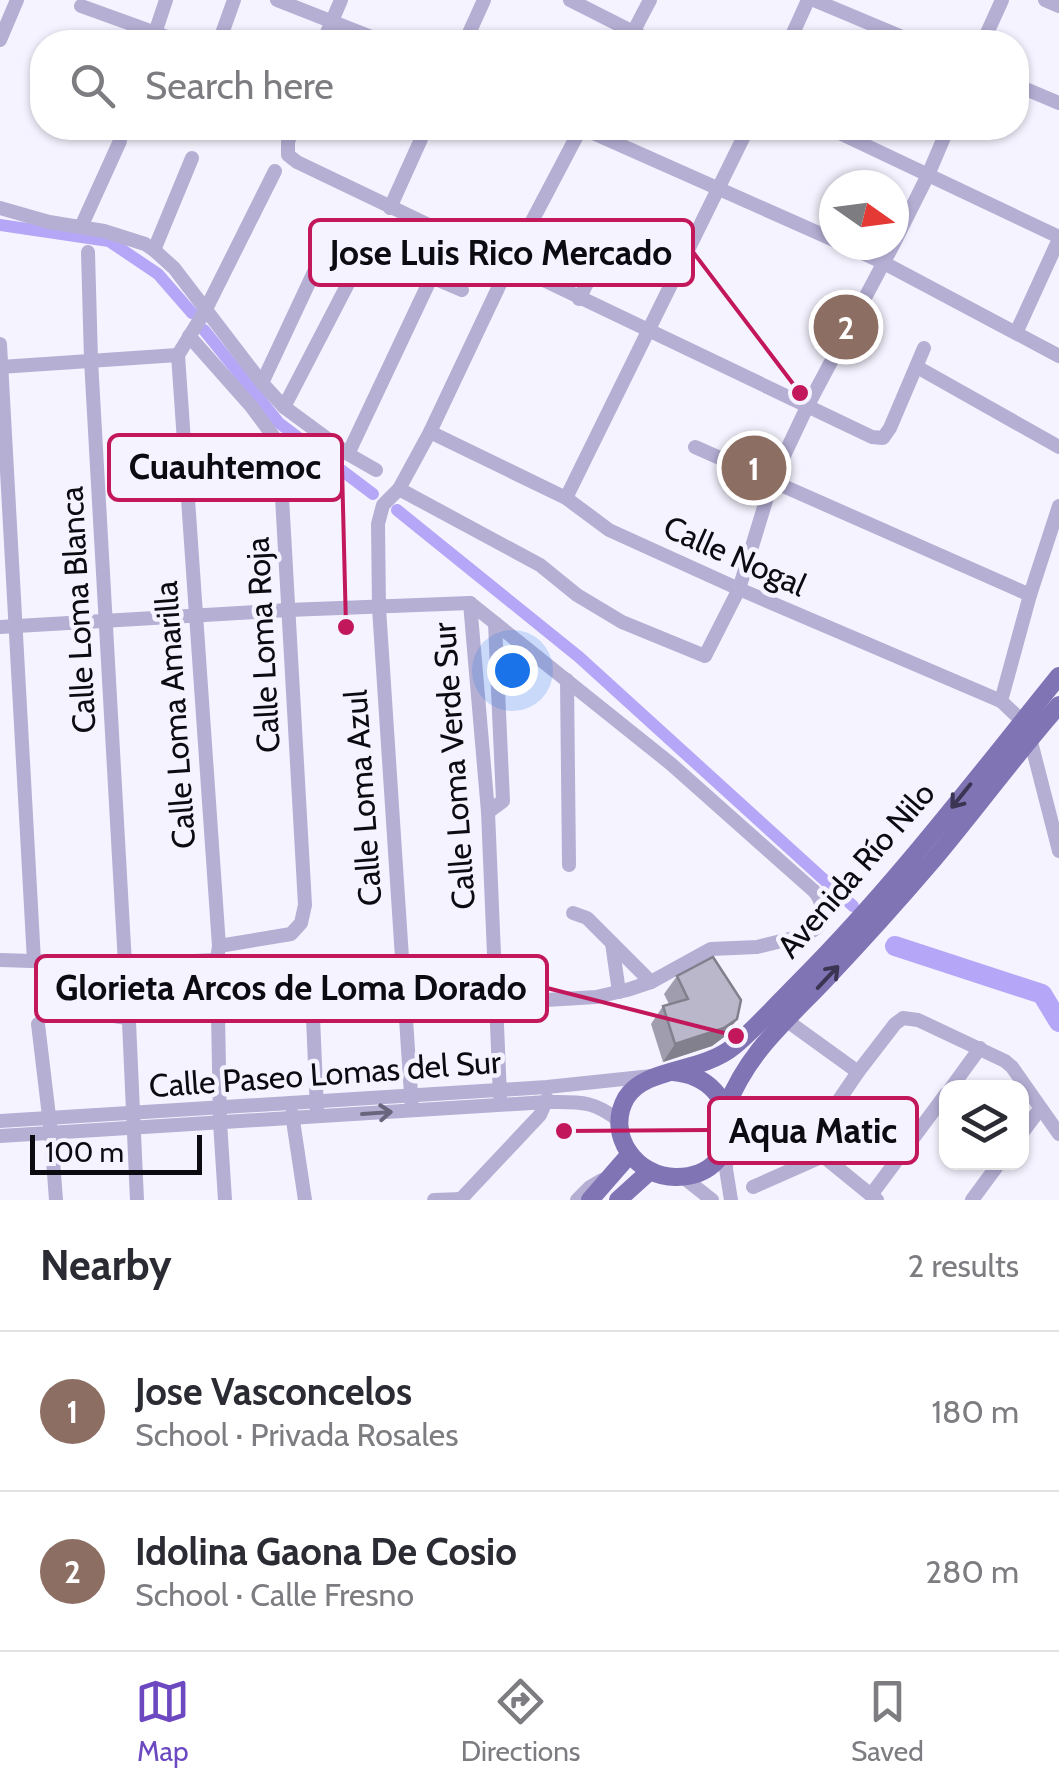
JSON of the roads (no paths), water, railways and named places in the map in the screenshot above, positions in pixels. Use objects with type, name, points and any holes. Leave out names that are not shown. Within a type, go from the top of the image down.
[{"type":"main road","name":"Avenida Río Nilo","points":[[726,1108],[747,1064],[933,860],[1056,685]]},
{"type":"main road","name":"Avenida Río Nilo","points":[[674,1072],[705,1063],[734,1046],[859,921],[1026,729],[1059,705]]},
{"type":"main road","points":[[674,1072],[709,1084],[726,1108],[730,1124],[720,1156],[698,1173],[683,1177],[666,1176],[638,1164],[622,1138],[619,1121],[632,1090],[652,1076],[674,1072]]},
{"type":"main road","points":[[590,1200],[630,1154]]},
{"type":"main road","points":[[622,1198],[650,1171]]},
{"type":"street","points":[[0,40],[17,0]]},
{"type":"street","points":[[156,30],[166,0]]},
{"type":"street","points":[[223,30],[234,0]]},
{"type":"street","points":[[277,0],[354,30]]},
{"type":"street","points":[[328,30],[340,0]]},
{"type":"street","points":[[470,30],[484,0]]},
{"type":"street","points":[[570,0],[618,30]]},
{"type":"street","points":[[635,30],[650,0]]},
{"type":"street","points":[[795,30],[811,0],[885,30]]},
{"type":"street","points":[[988,30],[1002,0]]},
{"type":"street","points":[[1045,0],[1059,6]]},
{"type":"street","points":[[89,5],[148,30]]},
{"type":"street","points":[[1029,91],[1059,103]]},
{"type":"street","points":[[289,140],[288,155],[297,162],[872,437],[882,438],[890,428],[924,348]]},
{"type":"street","points":[[390,208],[421,140]]},
{"type":"street","name":"Calle Loma Azul","points":[[411,1102],[379,608],[378,524],[381,509],[398,489],[430,432],[509,265],[576,140]]},
{"type":"street","points":[[609,140],[819,233]]},
{"type":"street","points":[[566,498],[742,140]]},
{"type":"street","points":[[854,140],[1059,238],[1016,333]]},
{"type":"street","points":[[909,214],[943,140]]},
{"type":"street","points":[[81,227],[120,141]]},
{"type":"street","points":[[154,250],[192,158]]},
{"type":"street","points":[[1,366],[178,354],[205,311],[275,170]]},
{"type":"street","points":[[0,208],[122,236],[154,250],[174,268],[284,406],[376,470]]},
{"type":"street","points":[[579,298],[615,227]]},
{"type":"street","points":[[262,383],[334,234],[462,290]]},
{"type":"street","points":[[284,406],[366,249]]},
{"type":"street","name":"Calle Loma Blanca","points":[[88,252],[125,964]]},
{"type":"street","points":[[878,260],[1059,356]]},
{"type":"street","points":[[398,489],[540,565],[577,595],[622,622],[705,656],[739,589],[772,481],[886,260]]},
{"type":"street","points":[[348,454],[432,276]]},
{"type":"street","name":"Calle Loma Roja","points":[[190,336],[279,444],[305,905],[301,923],[292,934],[218,953]]},
{"type":"street","points":[[0,344],[8,626],[34,961]]},
{"type":"street","name":"Calle Loma Amarilla","points":[[178,354],[218,953],[225,1200]]},
{"type":"street","points":[[917,367],[1059,447]]},
{"type":"street","name":"Calle Nogal","points":[[430,432],[566,498],[609,530],[1001,701],[1026,729]]},
{"type":"street","points":[[695,447],[1030,595]]},
{"type":"street","points":[[1001,701],[1059,506]]},
{"type":"street","points":[[8,626],[470,602],[671,764],[814,891],[820,902],[818,927],[806,935],[748,948],[711,949],[651,982],[619,992],[496,1003]]},
{"type":"street","name":"Calle Loma Verde Sur","points":[[470,602],[488,812],[501,1105]]},
{"type":"street","points":[[488,812],[503,801],[496,623]]},
{"type":"street","points":[[568,680],[569,864]]},
{"type":"street","points":[[1026,729],[1059,852]]},
{"type":"street","points":[[573,913],[587,918],[651,982]]},
{"type":"street","points":[[612,943],[619,992]]},
{"type":"street","points":[[0,960],[125,964],[218,953]]},
{"type":"street","points":[[312,971],[318,1117]]},
{"type":"street","points":[[114,1016],[129,1020],[136,1200]]},
{"type":"street","points":[[939,1105],[875,1198],[823,1156],[820,1141],[824,1122],[858,1072],[903,1018],[918,1020],[1012,1067],[1059,1134]]},
{"type":"street","points":[[786,1020],[858,1072]]},
{"type":"street","points":[[38,1024],[56,1200]]},
{"type":"street","points":[[956,1080],[980,1048]]},
{"type":"street","name":"Calle Paseo Lomas del Sur","points":[[0,1136],[50,1126],[292,1110],[316,1100],[501,1105],[652,1076]]},
{"type":"street","name":"Calle Paseo Lomas del Sur","points":[[292,1110],[318,1117],[500,1088],[598,1106],[619,1121]]},
{"type":"street","points":[[434,1200],[461,1200],[540,1115],[547,1095]]},
{"type":"street","points":[[1029,1124],[1040,1109]]},
{"type":"street","points":[[292,1110],[305,1200]]},
{"type":"street","name":"Calle Paseo Lomas del Sur","points":[[0,1122],[50,1126]]},
{"type":"street","points":[[728,1140],[726,1169],[731,1200]]},
{"type":"street","points":[[753,1187],[823,1156]]},
{"type":"street","points":[[972,1200],[994,1170]]},
{"type":"street","points":[[578,1200],[590,1187],[611,1175]]},
{"type":"street","points":[[683,1177],[712,1200]]},
{"type":"waterway","points":[[0,225],[109,241],[158,274],[192,313]]},
{"type":"waterway","points":[[204,330],[279,423],[373,494]]},
{"type":"waterway","points":[[397,510],[579,657],[853,906]]},
{"type":"waterway","points":[[895,946],[1042,994],[1059,1022]]},
{"type":"place","name":"Idolina Gaona De Cosio","points":[[846,327]]},
{"type":"place","name":"Jose Luis Rico Mercado","points":[[800,393]]},
{"type":"place","name":"Jose Vasconcelos","points":[[754,468]]},
{"type":"place","name":"Cuauhtemoc","points":[[346,627]]},
{"type":"place","name":"Glorieta Arcos de Loma Dorado","points":[[736,1036]]},
{"type":"place","name":"Aqua Matic","points":[[564,1131]]}]
